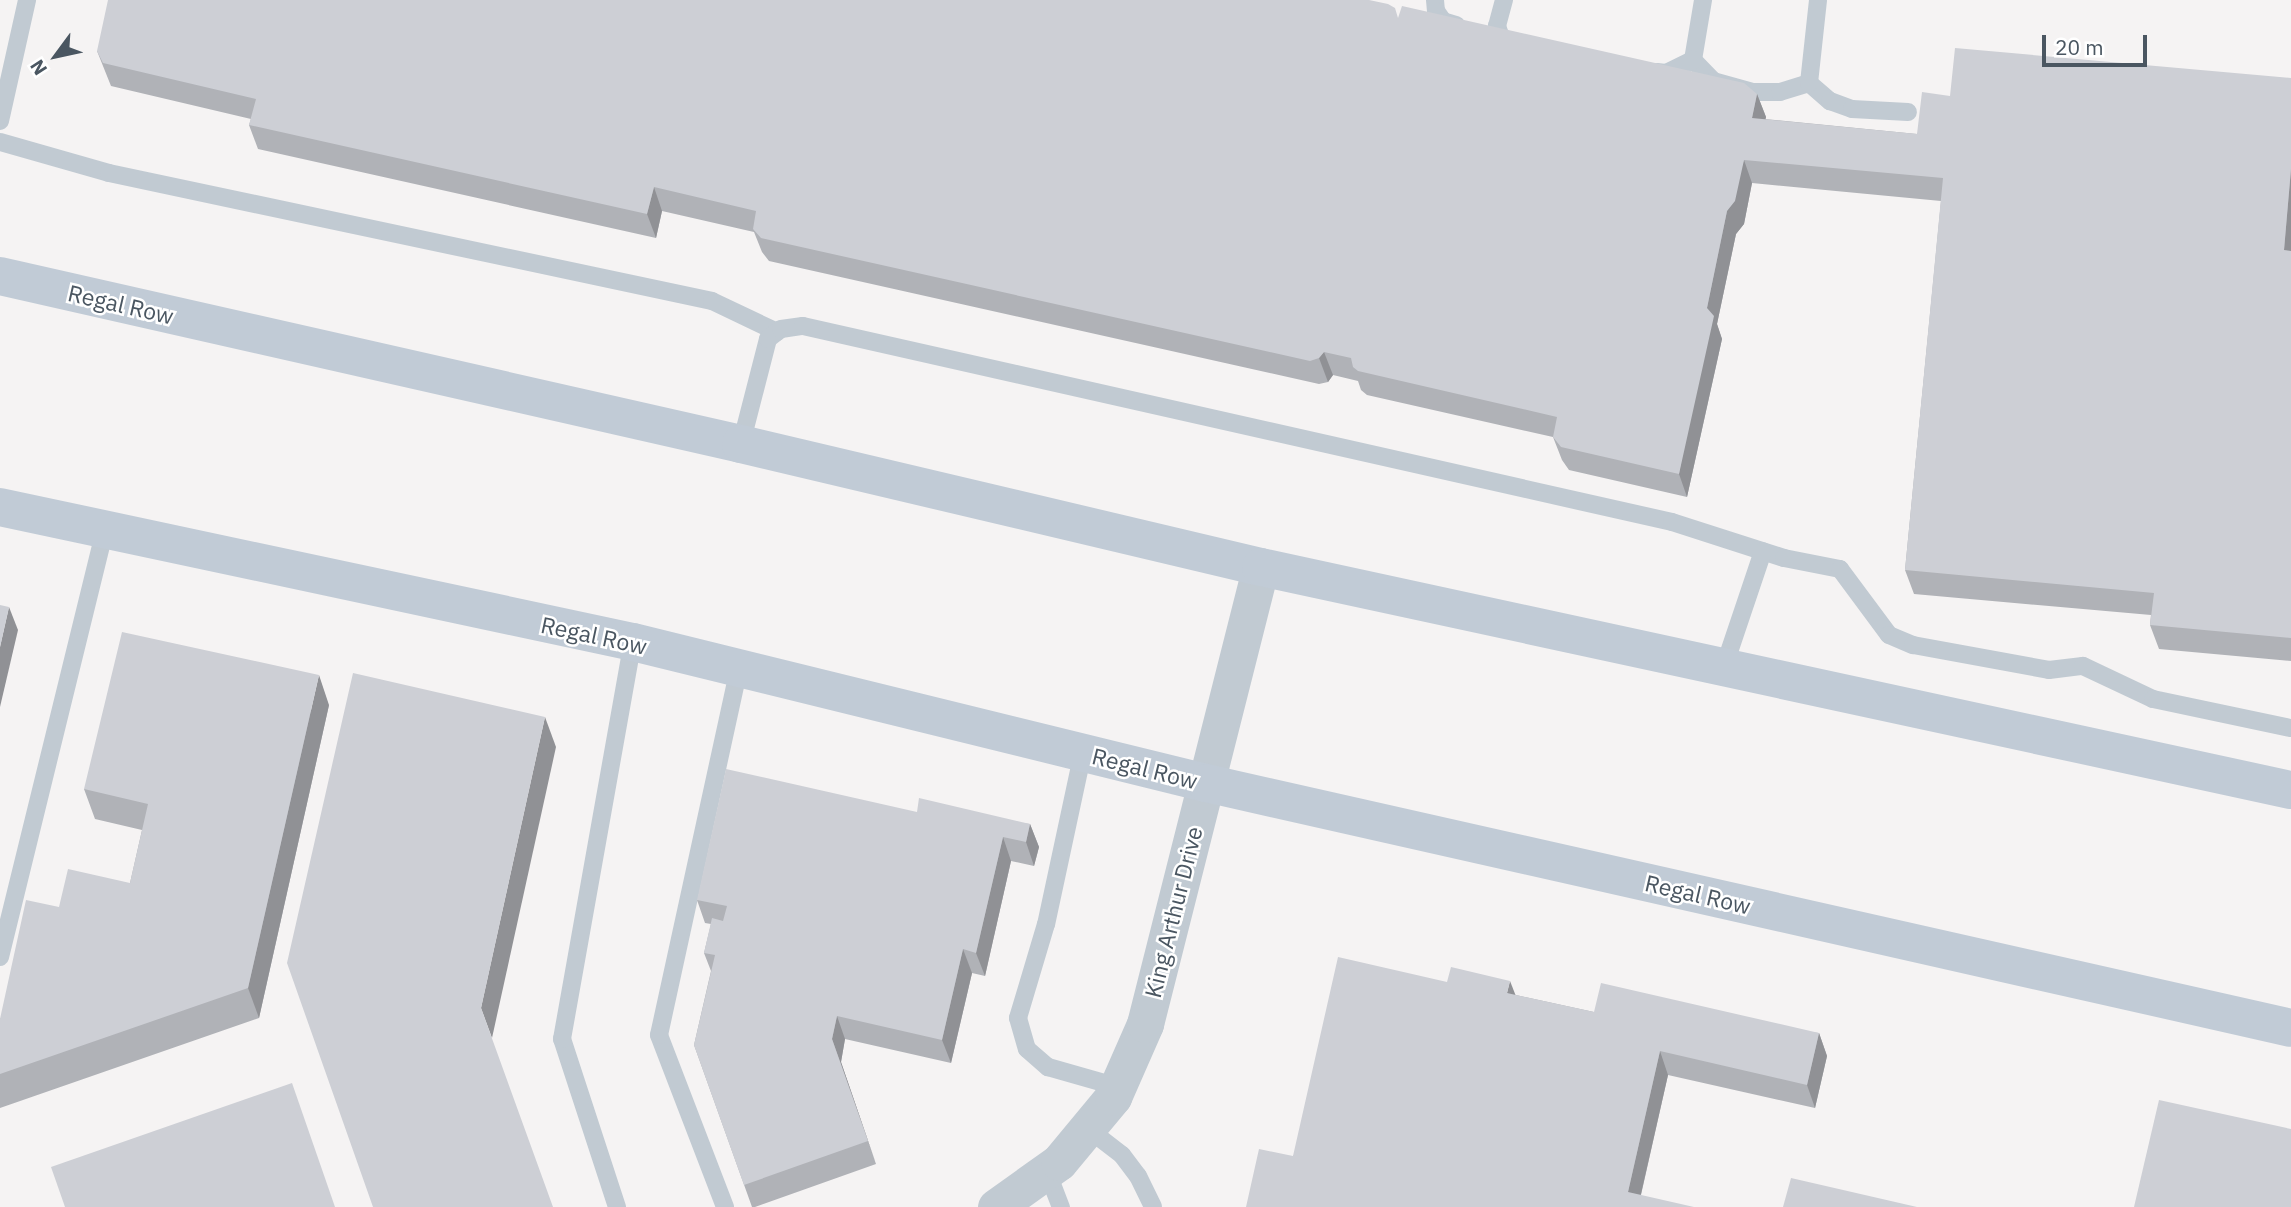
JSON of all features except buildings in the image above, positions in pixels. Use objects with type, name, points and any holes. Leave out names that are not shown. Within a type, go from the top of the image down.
[{"type":"main road","name":"Regal Row","points":[[0,276],[741,444],[1261,566],[2291,790]]},
{"type":"main road","name":"Regal Row","points":[[0,507],[633,642],[1206,783],[2291,1028]]},
{"type":"street","name":"King Arthur Drive","points":[[996,1207],[1059,1162],[1118,1087],[1144,1024],[1261,566]]},
{"type":"lane","points":[[0,121],[27,0]]},
{"type":"lane","points":[[1435,5],[1443,21],[1509,41],[1497,26],[1504,0]]},
{"type":"lane","points":[[1693,60],[1703,0]]},
{"type":"lane","points":[[1809,83],[1818,0]]},
{"type":"lane","points":[[1645,71],[1666,73],[1693,60]]},
{"type":"lane","points":[[1693,60],[1713,81],[1753,92],[1780,92],[1809,83]]},
{"type":"lane","points":[[1809,83],[1830,101],[1852,109],[1908,112]]},
{"type":"lane","points":[[0,142],[108,173],[712,301],[777,332]]},
{"type":"lane","points":[[741,444],[768,340],[777,332],[803,326],[1672,522],[1763,551],[1839,569],[1889,635],[1913,645],[2049,670],[2083,666],[2153,699],[2291,728]]},
{"type":"lane","points":[[0,957],[105,530]]},
{"type":"lane","points":[[1724,667],[1763,551]]},
{"type":"lane","points":[[617,1207],[562,1039],[633,642]]},
{"type":"lane","points":[[725,1207],[659,1035],[739,668]]},
{"type":"lane","points":[[1083,752],[1046,924],[1018,1018],[1027,1049],[1048,1067],[1118,1087]]},
{"type":"lane","points":[[1087,1128],[1122,1156],[1138,1176],[1153,1207]]},
{"type":"lane","points":[[1046,1171],[1061,1207]]}]
